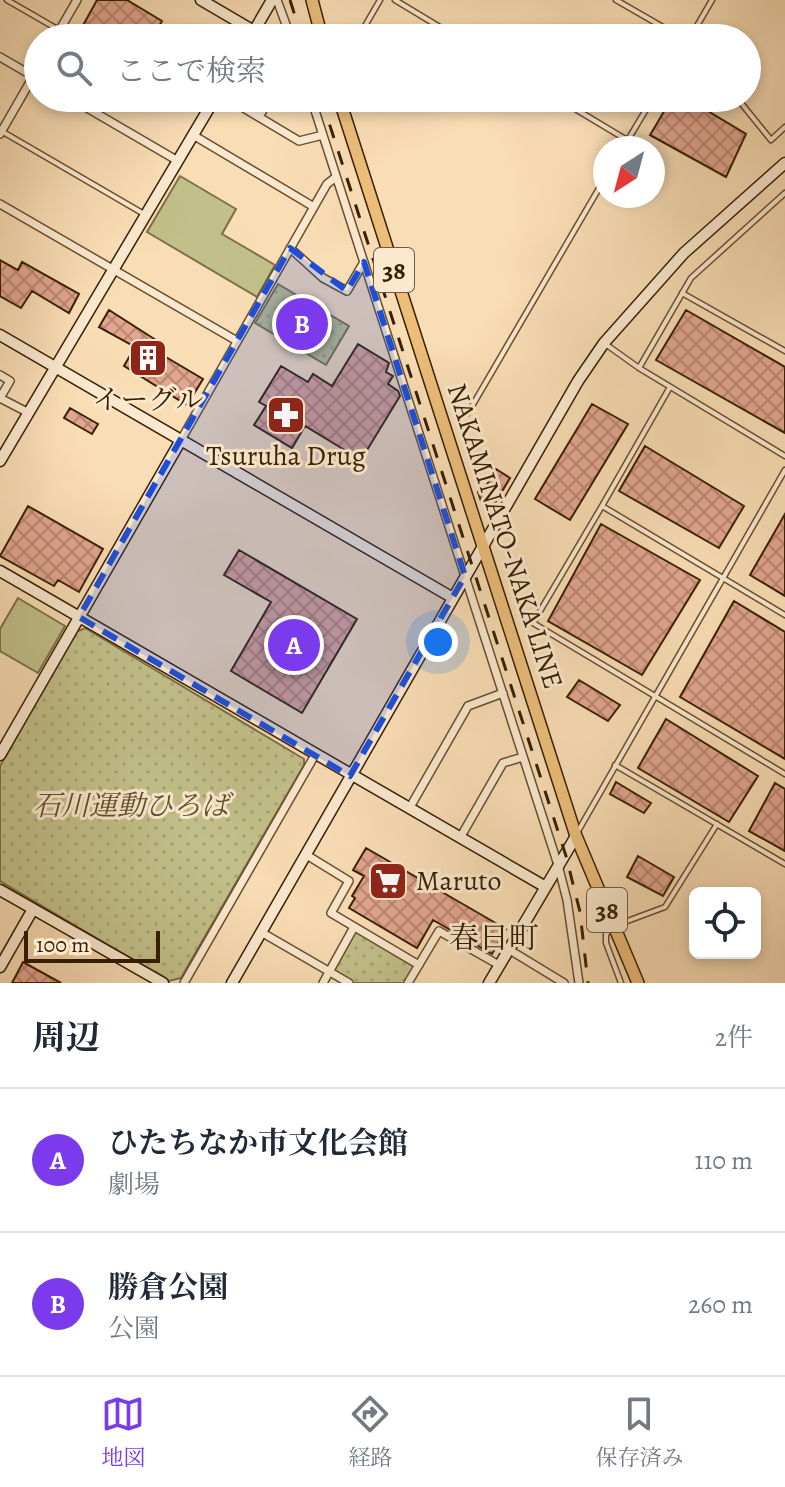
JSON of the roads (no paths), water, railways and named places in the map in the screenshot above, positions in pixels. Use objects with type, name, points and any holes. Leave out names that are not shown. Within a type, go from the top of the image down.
[{"type":"main road","points":[[312,0],[318,24]]},
{"type":"main road","name":"NAKAMINATO-NAKA LINE","points":[[344,112],[576,836],[638,983]]},
{"type":"street","points":[[63,24],[77,0]]},
{"type":"street","points":[[201,0],[237,24]]},
{"type":"street","points":[[259,24],[275,0]]},
{"type":"street","points":[[275,0],[285,24]]},
{"type":"street","points":[[0,57],[24,71]]},
{"type":"street","points":[[1,131],[24,96]]},
{"type":"street","points":[[94,112],[178,161]]},
{"type":"street","points":[[0,461],[207,112]]},
{"type":"street","points":[[251,112],[299,141],[323,135]]},
{"type":"street","points":[[259,117],[262,112]]},
{"type":"street","points":[[316,112],[558,865],[567,900],[579,983]]},
{"type":"street","points":[[193,135],[314,207]]},
{"type":"street","points":[[232,983],[548,429],[604,343],[684,253],[785,163]]},
{"type":"street","points":[[0,755],[327,184],[336,177]]},
{"type":"street","points":[[0,204],[237,341]]},
{"type":"street","points":[[290,248],[323,278],[347,291],[364,262]]},
{"type":"street","points":[[0,335],[453,598]]},
{"type":"street","points":[[0,375],[10,381],[0,398],[27,412]]},
{"type":"street","points":[[0,571],[544,886]]},
{"type":"street","points":[[409,809],[468,706],[503,693]]},
{"type":"street","points":[[184,983],[315,755]]},
{"type":"street","points":[[460,838],[503,763],[523,757]]},
{"type":"street","points":[[489,983],[576,836]]},
{"type":"street","points":[[305,854],[349,881],[331,913],[419,965]]},
{"type":"street","points":[[0,890],[145,978],[163,983]]},
{"type":"street","points":[[0,967],[33,909]]},
{"type":"street","points":[[323,983],[354,927]]},
{"type":"street","points":[[408,983],[439,931],[499,965]]},
{"type":"street","points":[[261,932],[349,983]]},
{"type":"street","points":[[508,949],[564,983]]},
{"type":"lane","points":[[7,0],[42,24]]},
{"type":"lane","points":[[366,24],[380,0]]},
{"type":"lane","points":[[395,0],[435,24]]},
{"type":"lane","points":[[616,0],[658,24]]},
{"type":"lane","points":[[698,24],[712,0]]},
{"type":"lane","points":[[580,112],[620,136]]},
{"type":"lane","points":[[629,136],[644,112]]},
{"type":"lane","points":[[748,112],[771,140],[785,127]]},
{"type":"lane","points":[[1,131],[146,215]]},
{"type":"lane","points":[[639,368],[691,278],[785,193]]},
{"type":"lane","points":[[468,413],[593,199]]},
{"type":"lane","points":[[682,293],[785,351]]},
{"type":"lane","points":[[604,343],[639,368],[785,456]]},
{"type":"lane","points":[[670,387],[533,623],[785,774]]},
{"type":"lane","points":[[576,836],[785,470]]},
{"type":"lane","points":[[602,506],[785,615]]},
{"type":"lane","points":[[615,765],[785,864]]},
{"type":"lane","points":[[621,983],[606,943],[606,934],[614,926],[665,907],[717,824]]},
{"type":"railway","points":[[290,0],[298,24]]},
{"type":"railway","points":[[326,112],[566,856],[580,912],[588,983]]},
{"type":"place","name":"勝倉公園","points":[[302,324]]},
{"type":"place","name":"イーグル","points":[[148,358]]},
{"type":"place","name":"Tsuruha Drug","points":[[286,415]]},
{"type":"place","name":"ひたちなか市文化会館","points":[[294,645]]},
{"type":"place","name":"Maruto","points":[[388,881]]},
{"type":"district","name":"春日町","points":[[494,938]]},
{"type":"park label","name":"石川運動ひろば","points":[[131,806]]}]
